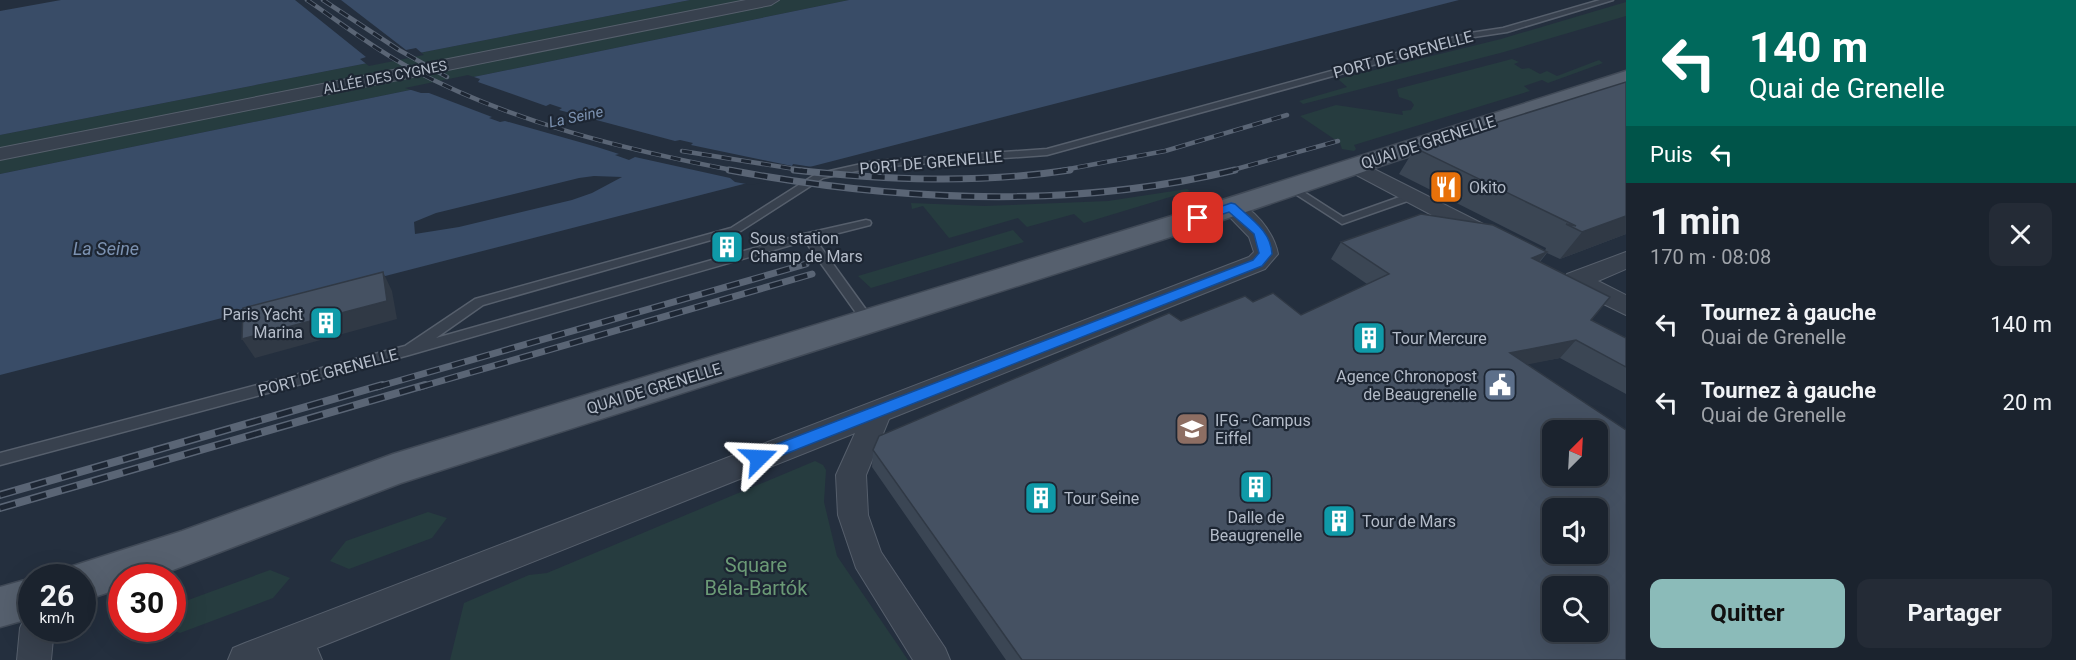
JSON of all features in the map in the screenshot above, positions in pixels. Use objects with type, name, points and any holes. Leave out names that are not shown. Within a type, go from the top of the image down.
[{"type":"main road","name":"QUAI DE GRENELLE","points":[[96,577],[182,549],[393,470],[1231,207],[1356,166],[1385,154],[1626,78]]},
{"type":"main road","points":[[0,607],[18,602]]},
{"type":"street","name":"ALLÉE DES CYGNES","points":[[0,154],[771,0]]},
{"type":"street","points":[[1356,166],[1505,244]]},
{"type":"street","points":[[252,658],[1257,263],[1266,254],[1266,247],[1259,232],[1231,207]]},
{"type":"street","points":[[1626,260],[1566,275],[1626,306]]},
{"type":"street","points":[[879,410],[851,475],[853,514],[867,558],[933,660]]},
{"type":"street","points":[[34,660],[36,642]]},
{"type":"street","points":[[252,658],[305,660]]},
{"type":"lane","name":"PORT DE GRENELLE","points":[[0,459],[410,350],[479,302],[735,230],[820,176],[875,164],[1047,152],[1609,0]]},
{"type":"lane","points":[[1290,186],[1342,221],[1412,196]]},
{"type":"lane","points":[[410,350],[807,237],[866,223]]},
{"type":"lane","points":[[807,237],[868,321]]},
{"type":"green space","points":[[690,0],[849,0],[0,174],[0,135]]},
{"type":"green space","points":[[1626,2],[1626,16],[1504,52],[1303,104],[1299,101],[1347,87],[1338,79],[1501,39]]},
{"type":"green space","points":[[1512,59],[1519,62],[1514,64],[1522,69],[1529,68],[1540,74],[1547,71],[1557,76],[1599,60],[1603,63],[1548,83],[1542,80],[1524,86],[1530,91],[1354,145],[1356,149],[1354,151],[1342,149],[1340,143],[1300,116],[1336,105],[1403,115],[1402,111],[1411,110],[1414,105],[1411,101],[1399,97],[1397,89]]},
{"type":"green space","points":[[1187,189],[1190,191],[1084,223],[1074,214],[1027,227],[1018,218],[949,238],[923,206],[912,209],[911,203],[984,206],[1108,201]]},
{"type":"green space","points":[[1013,230],[1024,242],[871,288],[858,276]]},
{"type":"green space","name":"Square Béla-Bartók","points":[[815,461],[823,465],[826,470],[824,502],[837,556],[908,660],[450,660],[464,603],[529,575],[547,573]]},
{"type":"green space","points":[[428,512],[447,518],[432,538],[349,569],[330,561],[346,541]]},
{"type":"green space","points":[[270,570],[290,578],[273,598],[186,631],[186,601]]},
{"type":"water","points":[[61,0],[690,0],[0,135],[0,11]]},
{"type":"water","name":"La Seine","points":[[849,0],[1459,0],[0,375],[0,174]]},
{"type":"pier","points":[[295,0],[341,0],[406,50],[416,48],[424,55],[369,66],[360,59],[366,57]]},
{"type":"pier","points":[[468,75],[480,79],[478,82],[546,106],[550,104],[562,108],[559,110],[675,141],[680,140],[693,143],[691,145],[792,166],[793,164],[819,168],[752,185],[735,182],[730,178],[635,157],[629,160],[597,147],[505,121],[500,122],[429,93],[405,88]]},
{"type":"pier","points":[[594,176],[622,177],[592,193],[572,200],[459,227],[415,234],[414,222],[436,213]]},
{"type":"building","points":[[1626,82],[1626,216],[1582,232],[1566,224],[1576,226],[1415,148]]},
{"type":"building","name":"Dalle de Beaugrenelle","points":[[1421,214],[1493,225],[1547,252],[1532,258],[1610,297],[1591,320],[1626,338],[1626,367],[1576,340],[1510,353],[1626,430],[1626,660],[1022,660],[873,450],[879,436],[1169,313],[1181,321],[1245,296],[1253,302],[1273,293],[1301,315],[1389,274],[1341,242]]},
{"type":"building","points":[[383,272],[387,301],[242,339],[243,308]]},
{"type":"railway","points":[[307,0],[397,61],[488,104],[569,132],[653,154],[737,171]]},
{"type":"railway","points":[[323,0],[399,50],[447,77]]},
{"type":"railway","points":[[1058,171],[1165,151],[1287,115]]},
{"type":"railway","points":[[1229,171],[1338,141]]},
{"type":"railway","points":[[682,151],[807,171]]},
{"type":"railway","points":[[729,170],[855,189],[982,197],[1046,196],[1110,191],[1173,183],[1235,170]]},
{"type":"railway","points":[[794,170],[932,179],[1001,177],[1070,170]]},
{"type":"railway","points":[[377,387],[806,264]]},
{"type":"railway","points":[[420,387],[812,274]]},
{"type":"railway","points":[[0,495],[382,385]]},
{"type":"railway","points":[[0,508],[425,385]]},
{"type":"place","name":"Okito","points":[[1446,187]]},
{"type":"place","name":"Sous station Champ de Mars","points":[[727,247]]},
{"type":"place","name":"Paris Yacht Marina","points":[[326,323]]},
{"type":"place","name":"Tour Mercure","points":[[1369,338]]},
{"type":"place","name":"Agence Chronopost de Beaugrenelle","points":[[1500,385]]},
{"type":"place","name":"IFG - Campus Eiffel","points":[[1192,429]]},
{"type":"place","name":"Dalle de Beaugrenelle","points":[[1256,487]]},
{"type":"place","name":"Tour Seine","points":[[1041,498]]},
{"type":"place","name":"Tour de Mars","points":[[1339,521]]},
{"type":"route","points":[[759,458],[1257,263],[1266,254],[1266,247],[1259,232],[1231,207],[1198,218]]}]
